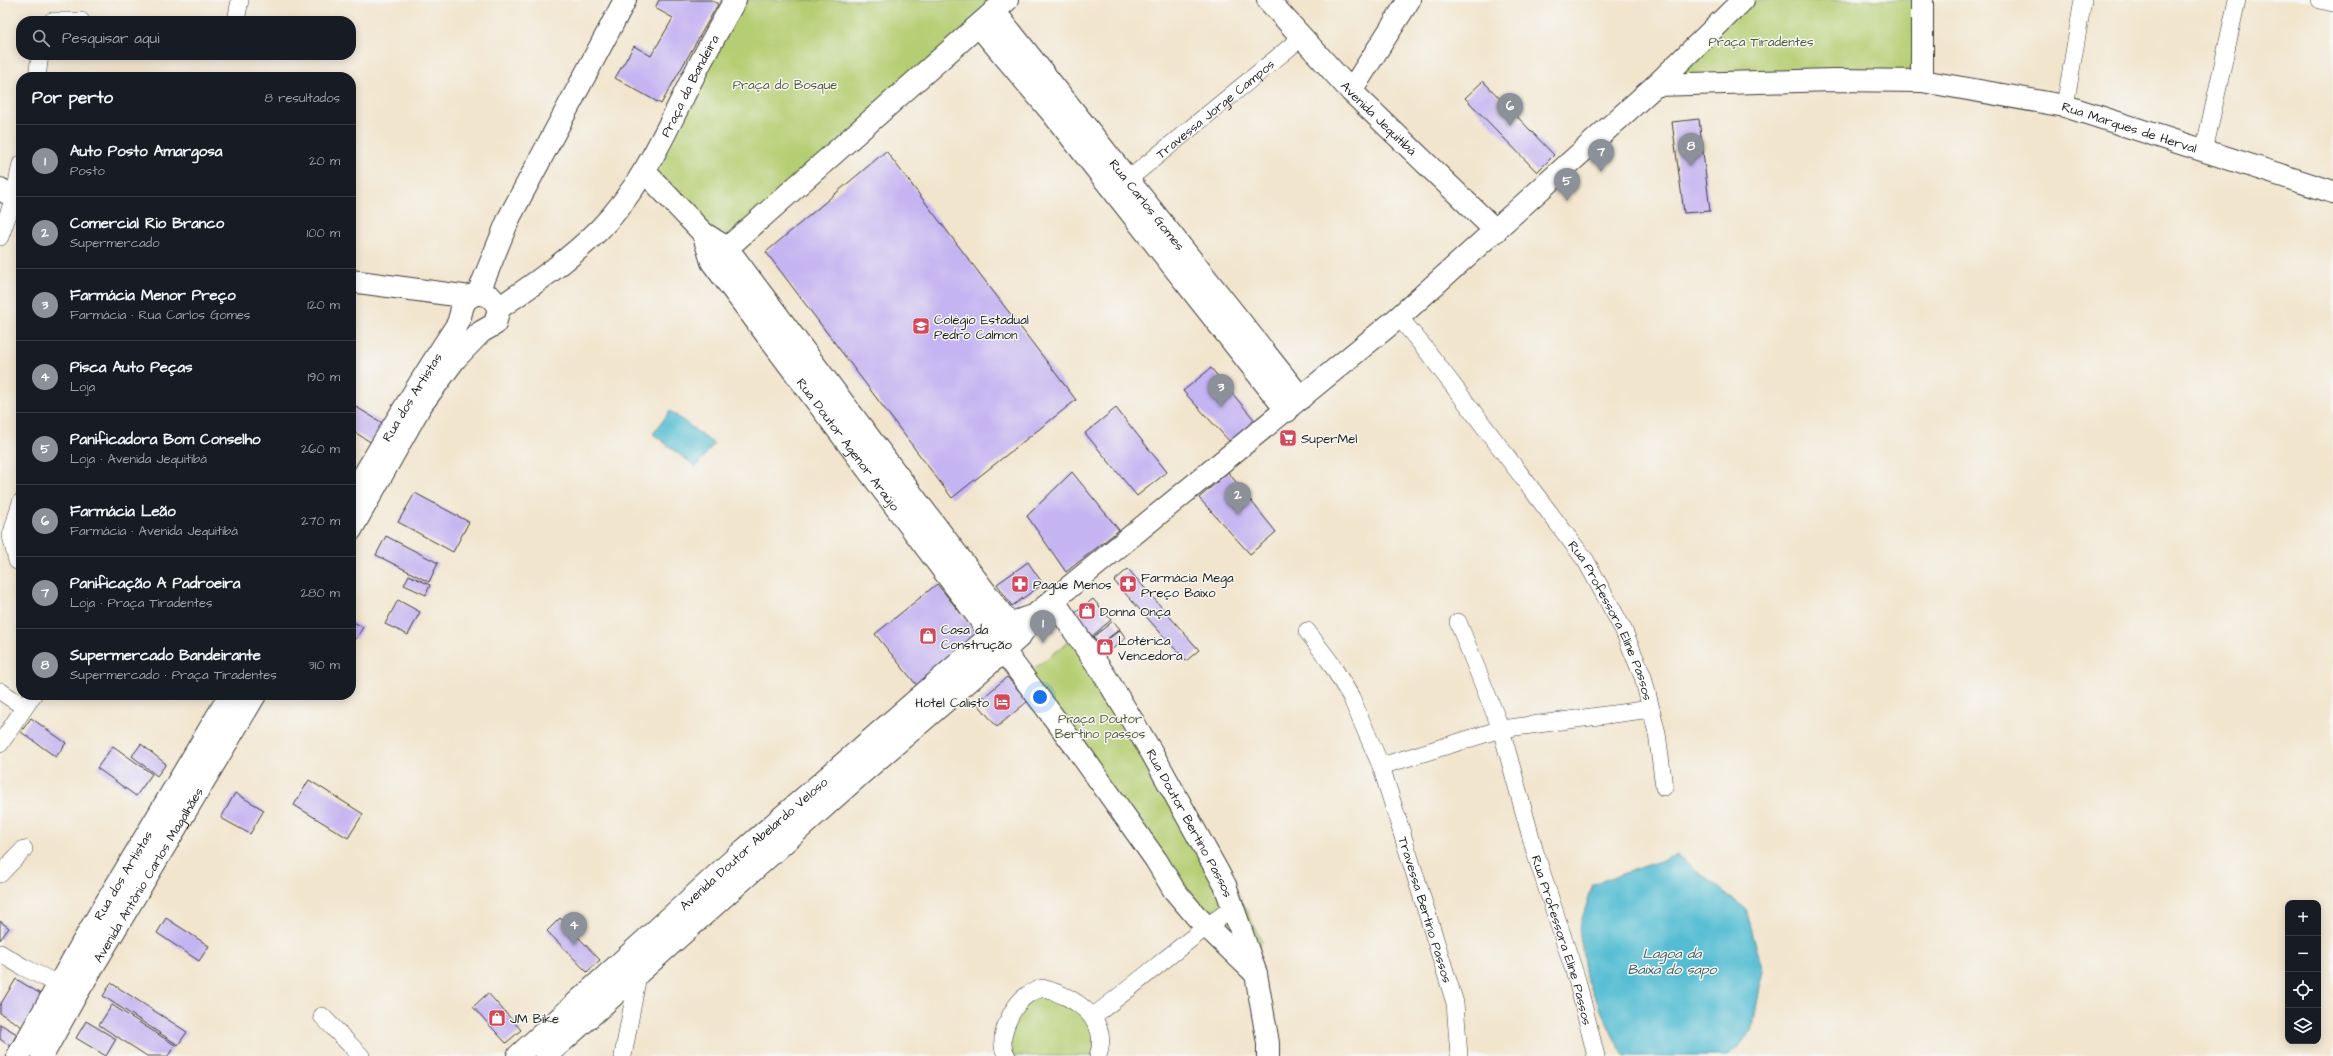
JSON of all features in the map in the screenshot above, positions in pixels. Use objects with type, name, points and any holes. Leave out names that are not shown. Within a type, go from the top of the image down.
[{"type":"street","points":[[237,16],[240,0]]},
{"type":"street","name":"Rua dos Artistas","points":[[356,489],[415,390],[462,317],[461,310],[474,295],[509,218],[625,0]]},
{"type":"street","name":"Praça da Bandeira","points":[[499,308],[552,272],[600,229],[623,202],[664,139],[686,92],[735,0]]},
{"type":"street","name":"Avenida Jequitibá","points":[[1268,0],[1301,38],[1351,91],[1496,231]]},
{"type":"street","points":[[1351,91],[1409,0]]},
{"type":"street","points":[[1656,85],[1833,80],[1922,80],[1922,0]]},
{"type":"street","points":[[2065,106],[2083,0]]},
{"type":"street","points":[[2204,151],[2237,0]]},
{"type":"street","points":[[2320,0],[2333,3]]},
{"type":"street","points":[[1256,974],[1206,926],[1174,890],[1006,637],[1294,404],[1398,317],[1496,231],[1656,85],[1739,2]]},
{"type":"street","points":[[712,262],[1001,5]]},
{"type":"street","name":"Rua Carlos Gomes","points":[[1001,5],[1061,108]]},
{"type":"street","name":"Rua Carlos Gomes","points":[[979,26],[1061,108],[1294,404]]},
{"type":"street","name":"Travessa Jorge Campos","points":[[1121,185],[1301,38]]},
{"type":"street","points":[[38,72],[39,60]]},
{"type":"street","name":"Rua Marques de Herval","points":[[1922,80],[2065,106],[2333,192]]},
{"type":"street","name":"Rua Doutor Agenor Araújo","points":[[644,171],[703,233],[727,248],[1006,637]]},
{"type":"street","points":[[0,238],[16,182]]},
{"type":"street","name":"Rua Doutor Agenor Araújo","points":[[703,233],[712,262],[1006,637]]},
{"type":"street","points":[[356,282],[491,297],[499,308],[495,324],[492,328],[481,332],[455,359],[421,405],[356,521]]},
{"type":"street","points":[[462,317],[469,328],[481,332]]},
{"type":"street","name":"Rua Professora Eline Passos","points":[[1398,317],[1427,351],[1586,561],[1623,629],[1643,677],[1651,709],[1502,729],[1535,852],[1577,980],[1596,1056]]},
{"type":"street","points":[[16,519],[11,536],[16,557]]},
{"type":"street","name":"Rua Doutor Bertino Passos","points":[[1053,600],[1105,676],[1152,753],[1225,885],[1256,974],[1268,1043],[1268,1056]]},
{"type":"street","points":[[1381,766],[1502,729],[1458,622]]},
{"type":"street","name":"Travessa Bertino Passos","points":[[1307,631],[1330,662],[1351,697],[1381,766],[1455,1003],[1459,1056]]},
{"type":"street","name":"Avenida Doutor Abelardo Veloso","points":[[518,1056],[604,990],[857,764],[1006,637]]},
{"type":"street","points":[[0,691],[16,697]]},
{"type":"street","name":"Rua dos Artistas","points":[[18,1056],[68,989],[208,731],[227,700]]},
{"type":"street","name":"Avenida Antônio Carlos Magalhães","points":[[42,1056],[68,989],[227,742],[252,700]]},
{"type":"street","points":[[0,744],[29,701]]},
{"type":"street","points":[[1651,709],[1657,733],[1664,787]]},
{"type":"street","points":[[208,731],[227,742]]},
{"type":"street","points":[[0,874],[24,849]]},
{"type":"street","points":[[1092,1017],[1134,986],[1206,926],[1234,908]]},
{"type":"street","points":[[0,953],[68,989]]},
{"type":"street","points":[[623,1056],[635,962]]},
{"type":"street","points":[[1003,1054],[1004,1035],[1010,1017],[1026,995],[1042,988],[1069,998],[1092,1017],[1101,1031],[1102,1047],[1098,1056]]},
{"type":"street","points":[[604,990],[627,1025]]},
{"type":"street","name":"Avenida Doutor Abelardo Veloso","points":[[546,1056],[604,990]]},
{"type":"street","points":[[322,1016],[361,1056]]},
{"type":"green space","name":"Praça do Bosque","points":[[724,0],[1008,0],[727,248],[670,198],[651,160]]},
{"type":"green space","name":"Praça Tiradentes","points":[[1743,0],[1922,0],[1922,80],[1657,84]]},
{"type":"green space","name":"Praça Doutor Bertino passos","points":[[1074,638],[1237,892],[1262,942],[1248,966],[1196,916],[1028,673]]},
{"type":"green space","points":[[1039,989],[1094,1021],[1094,1056],[1012,1056],[1010,1017]]},
{"type":"water","points":[[670,411],[714,444],[696,467],[653,434]]},
{"type":"water","name":"Lagoa da Baixa do sapo","points":[[1677,855],[1746,909],[1763,971],[1752,1031],[1728,1056],[1625,1056],[1614,1038],[1586,978],[1579,928],[1593,884]]},
{"type":"building","points":[[659,0],[711,0],[718,4],[661,104],[615,78],[634,46],[651,56],[673,18],[655,8]]},
{"type":"building","points":[[1483,81],[1554,155],[1537,172],[1465,98]]},
{"type":"building","points":[[1699,119],[1710,211],[1684,213],[1672,122]]},
{"type":"building","name":"Colégio Estadual Pedro Calmon","points":[[886,151],[1076,400],[952,498],[766,252]]},
{"type":"building","points":[[1211,368],[1257,423],[1232,444],[1183,391]]},
{"type":"building","points":[[356,407],[389,427],[377,446],[356,433]]},
{"type":"building","points":[[1116,408],[1167,472],[1137,496],[1085,433]]},
{"type":"building","points":[[1072,472],[1119,530],[1066,572],[1027,516]]},
{"type":"building","points":[[1228,472],[1276,532],[1250,554],[1199,498]]},
{"type":"building","points":[[415,493],[469,522],[453,552],[398,522]]},
{"type":"building","points":[[386,536],[438,563],[429,582],[376,555]]},
{"type":"building","name":"Pague Menos","points":[[1028,562],[1043,584],[1012,606],[997,584]]},
{"type":"building","points":[[1128,569],[1199,650],[1186,661],[1114,581]]},
{"type":"building","points":[[409,575],[430,585],[426,595],[404,585]]},
{"type":"building","name":"Casa da Construção","points":[[937,584],[981,638],[919,688],[875,634]]},
{"type":"building","points":[[1093,599],[1111,620],[1092,636],[1074,614]]},
{"type":"building","points":[[398,600],[420,612],[408,635],[385,624]]},
{"type":"building","points":[[1113,621],[1120,629],[1099,645],[1093,637]]},
{"type":"building","points":[[356,624],[363,627],[356,639]]},
{"type":"building","points":[[1120,630],[1126,638],[1106,654],[1099,646]]},
{"type":"building","name":"Hotel Calisto","points":[[1007,677],[1028,701],[997,727],[977,703]]},
{"type":"building","points":[[31,718],[66,743],[56,757],[21,732]]},
{"type":"building","points":[[141,744],[166,764],[157,776],[132,756]]},
{"type":"building","points":[[113,746],[152,774],[136,796],[97,768]]},
{"type":"building","points":[[309,780],[363,814],[348,838],[294,805]]},
{"type":"building","points":[[235,793],[264,810],[250,834],[221,818]]},
{"type":"building","points":[[166,918],[209,946],[199,961],[157,933]]},
{"type":"building","points":[[560,918],[600,960],[587,972],[547,931]]},
{"type":"building","points":[[0,921],[9,928],[0,940]]},
{"type":"building","points":[[16,979],[44,996],[24,1028],[0,1013],[0,1005]]},
{"type":"building","points":[[111,983],[187,1032],[178,1045],[103,996]]},
{"type":"building","name":"JM Bike","points":[[488,993],[521,1030],[506,1043],[473,1007]]},
{"type":"building","points":[[112,1005],[175,1045],[168,1056],[147,1056],[99,1025]]},
{"type":"building","points":[[86,1021],[116,1039],[106,1056],[76,1038]]},
{"type":"building","points":[[0,1024],[17,1034],[10,1046],[0,1039]]},
{"type":"place","name":"Farmácia Leão","points":[[1510,126]]},
{"type":"place","name":"Supermercado Bandeirante","points":[[1691,166]]},
{"type":"place","name":"Panificação A Padroeira","points":[[1601,172]]},
{"type":"place","name":"Panificadora Bom Conselho","points":[[1567,201]]},
{"type":"place","name":"Colégio Estadual Pedro Calmon","points":[[921,326]]},
{"type":"place","name":"Farmácia Menor Preço","points":[[1221,407]]},
{"type":"place","name":"SuperMel","points":[[1288,438]]},
{"type":"place","name":"Comercial Rio Branco","points":[[1238,515]]},
{"type":"place","name":"Pague Menos","points":[[1020,584]]},
{"type":"place","name":"Farmácia Mega Preço Baixo","points":[[1128,584]]},
{"type":"place","name":"Donna Onça","points":[[1087,611]]},
{"type":"place","name":"Casa da Construção","points":[[928,636]]},
{"type":"place","name":"Auto Posto Amargosa","points":[[1043,643]]},
{"type":"place","name":"Lotérica Vencedora","points":[[1105,647]]},
{"type":"place","name":"Hotel Calisto","points":[[1002,702]]},
{"type":"place","name":"Pisca Auto Peças","points":[[574,945]]},
{"type":"place","name":"JM Bike","points":[[497,1018]]}]
